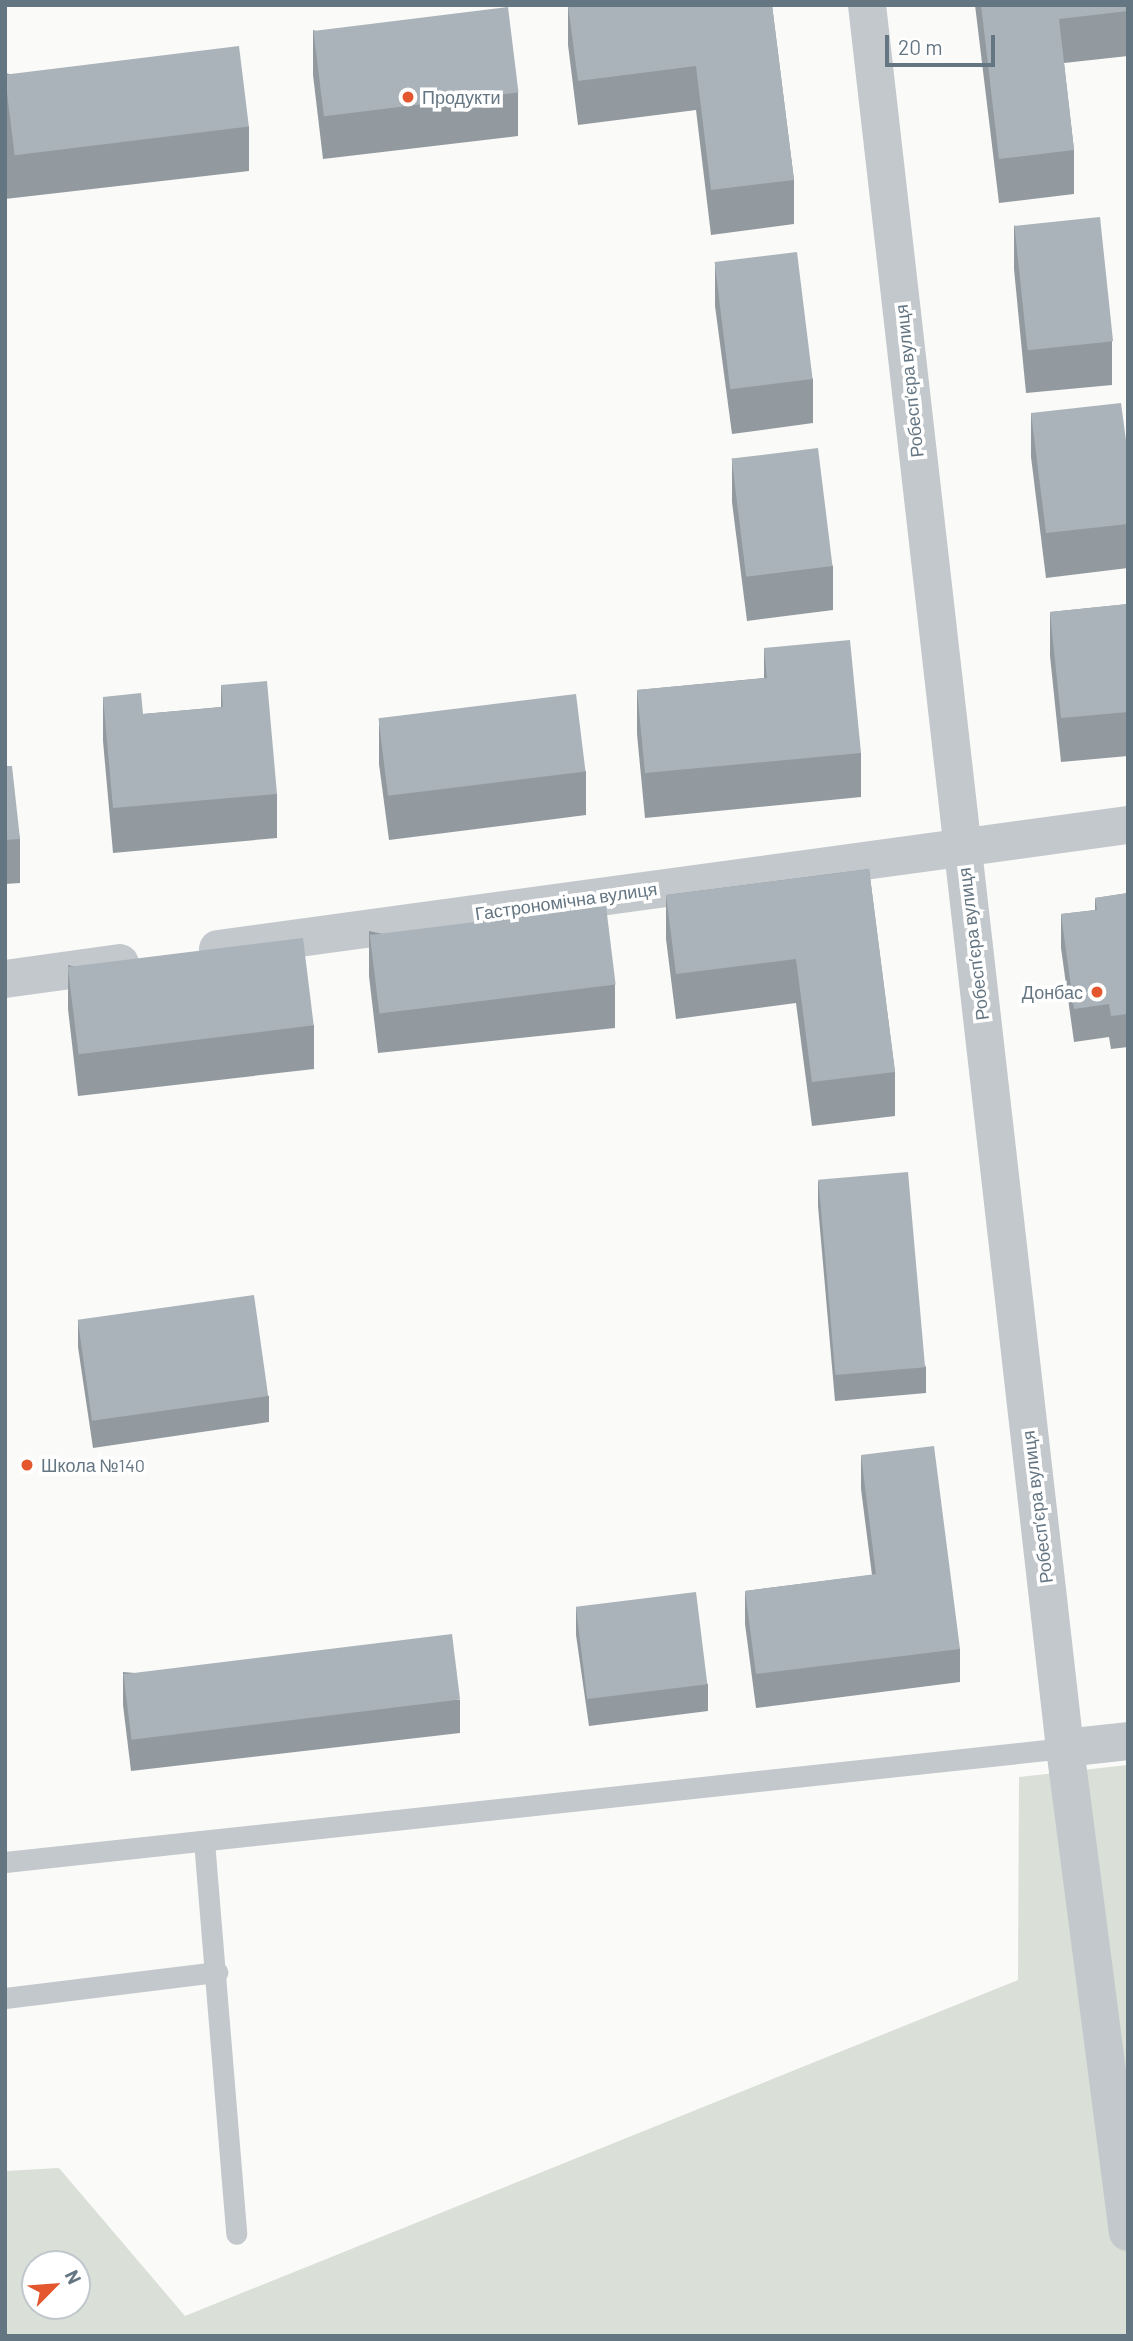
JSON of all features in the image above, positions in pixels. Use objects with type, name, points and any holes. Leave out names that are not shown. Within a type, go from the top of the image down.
[{"type":"street","name":"Робесп’єра вулиця","points":[[867,5],[1065,1748],[1128,2232]]},
{"type":"street","name":"Гастрономічна вулиця","points":[[5,979],[1128,825]]},
{"type":"street","points":[[1065,1748],[1128,1741]]},
{"type":"lane","points":[[5,1862],[1065,1748]]},
{"type":"lane","points":[[204,1841],[217,1972],[236,2234]]},
{"type":"lane","points":[[5,1998],[217,1972]]},
{"type":"shaded area","points":[[1128,1765],[1128,2336],[5,2336],[5,2171],[59,2168],[185,2316],[1018,1980],[1019,1777]]},
{"type":"building","points":[[568,5],[772,5],[794,180],[711,190],[696,66],[578,81]]},
{"type":"building","points":[[981,5],[1128,5],[1128,11],[1059,19],[1074,150],[999,159]]},
{"type":"building","points":[[508,7],[518,92],[324,116],[313,31]]},
{"type":"building","points":[[239,46],[249,126],[15,155],[5,75]]},
{"type":"building","points":[[1100,217],[1113,341],[1028,350],[1014,226]]},
{"type":"building","points":[[797,252],[813,379],[730,389],[715,262]]},
{"type":"building","points":[[1121,403],[1128,455],[1128,524],[1046,533],[1031,413]]},
{"type":"building","points":[[818,448],[833,566],[746,577],[732,459]]},
{"type":"building","points":[[1128,604],[1128,712],[1061,718],[1050,612]]},
{"type":"building","points":[[850,640],[861,753],[645,773],[637,690],[767,678],[764,648]]},
{"type":"building","points":[[267,681],[277,794],[113,808],[103,697],[141,693],[143,714],[223,707],[221,685]]},
{"type":"building","points":[[576,694],[586,771],[388,796],[378,718]]},
{"type":"building","points":[[5,766],[12,766],[20,839],[5,840]]},
{"type":"building","points":[[869,869],[895,1072],[812,1082],[796,959],[676,974],[666,895]]},
{"type":"building","name":"Донбас","points":[[1128,893],[1128,1014],[1111,1016],[1109,1004],[1074,1009],[1061,914],[1097,910],[1095,898]]},
{"type":"building","points":[[606,906],[616,984],[379,1013],[370,935]]},
{"type":"building","points":[[303,938],[314,1025],[78,1054],[68,967]]},
{"type":"building","points":[[908,1172],[925,1367],[835,1375],[818,1180]]},
{"type":"building","points":[[254,1295],[268,1396],[92,1421],[78,1320]]},
{"type":"building","points":[[934,1446],[960,1649],[756,1674],[745,1591],[876,1574],[861,1455]]},
{"type":"building","points":[[696,1592],[707,1684],[587,1699],[576,1607]]},
{"type":"building","points":[[452,1634],[460,1700],[132,1740],[123,1674]]},
{"type":"place","name":"Продукти","points":[[408,97]]},
{"type":"place","name":"Донбас","points":[[1097,992]]},
{"type":"place","name":"Школа №140","points":[[27,1465]]}]
